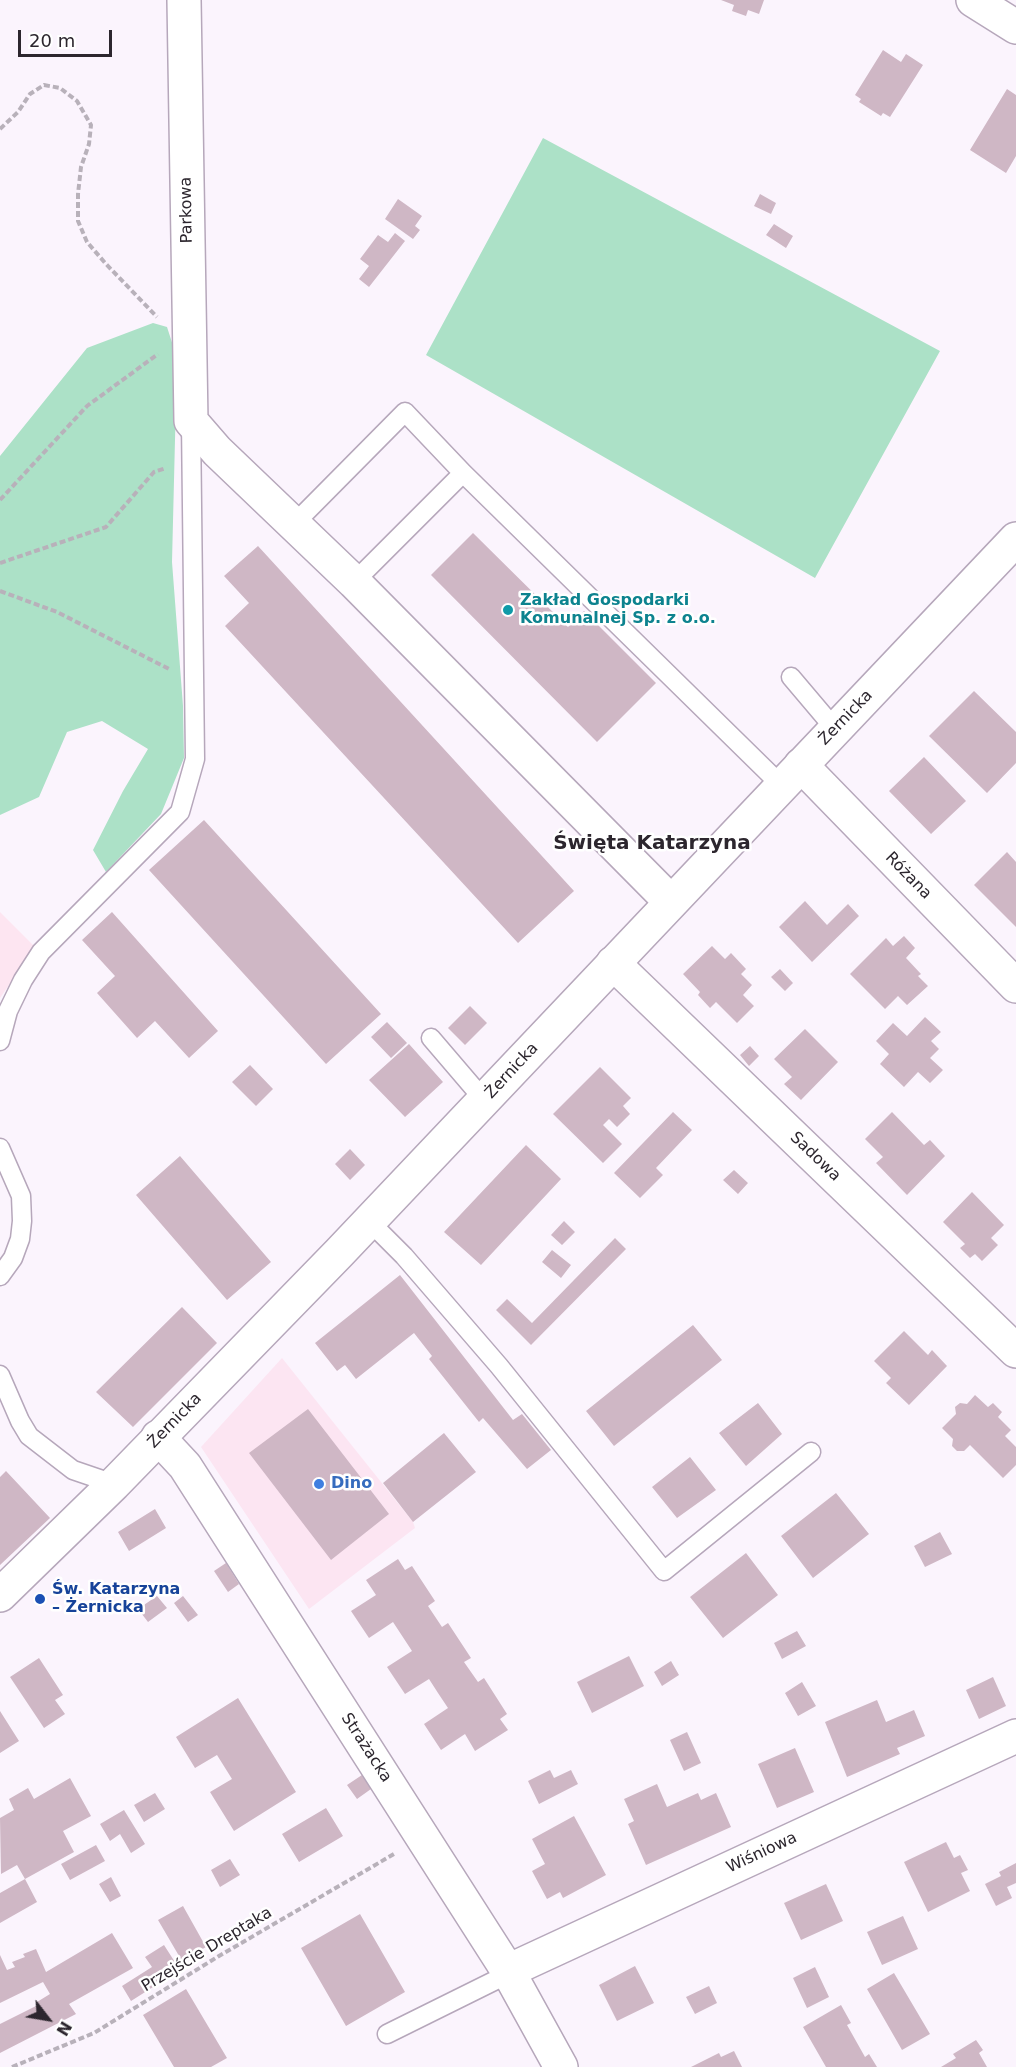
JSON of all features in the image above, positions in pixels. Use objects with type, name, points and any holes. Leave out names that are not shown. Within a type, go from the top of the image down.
[{"type":"street","name":"Parkowa","points":[[184,0],[184,335],[191,421]]},
{"type":"street","points":[[973,0],[1016,27]]},
{"type":"street","points":[[191,421],[217,451],[354,582],[671,902]]},
{"type":"street","name":"Żernicka","points":[[0,1595],[114,1484],[369,1221],[1016,539]]},
{"type":"street","name":"Różana","points":[[791,775],[1016,986]]},
{"type":"street","name":"Sadowa","points":[[614,963],[1016,1351]]},
{"type":"street","name":"Strażacka","points":[[158,1437],[185,1466],[508,1971],[561,2067]]},
{"type":"street","name":"Wiśniowa","points":[[508,1971],[1016,1736]]},
{"type":"lane","points":[[294,524],[405,412],[463,473],[791,775]]},
{"type":"lane","points":[[0,1041],[8,1011],[23,980],[41,952],[180,812],[195,759],[191,421]]},
{"type":"lane","points":[[354,582],[463,473]]},
{"type":"lane","points":[[791,677],[836,729]]},
{"type":"lane","points":[[431,1038],[484,1100]]},
{"type":"lane","points":[[0,1148],[21,1196],[22,1221],[20,1239],[12,1258],[0,1276]]},
{"type":"lane","points":[[369,1221],[404,1256],[499,1366],[664,1571],[811,1452]]},
{"type":"lane","points":[[0,1375],[29,1436],[73,1470],[114,1484]]},
{"type":"lane","points":[[387,2034],[496,1980],[508,1971]]},
{"type":"path","points":[[0,129],[18,112],[30,94],[44,85],[60,88],[77,101],[91,124],[89,144],[81,167],[78,194],[78,221],[87,242],[106,264],[184,335],[87,406],[0,500]]},
{"type":"path","points":[[0,563],[106,527],[154,472],[191,459]]},
{"type":"path","points":[[0,591],[57,612],[194,682]]},
{"type":"path","name":"Przejście Dreptaka","points":[[12,2067],[94,2033],[219,1956],[400,1850]]},
{"type":"shaded area","points":[[0,912],[35,947],[0,998]]},
{"type":"shaded area","points":[[282,1358],[413,1522],[415,1528],[309,1609],[201,1447]]},
{"type":"green space","points":[[543,138],[940,351],[815,578],[426,355]]},
{"type":"green space","points":[[153,323],[167,327],[177,358],[172,562],[183,706],[184,758],[161,814],[106,872],[93,850],[123,791],[148,749],[102,721],[67,732],[39,797],[0,815],[0,456],[87,348]]},
{"type":"building","points":[[721,0],[764,0],[759,14],[748,10],[746,16],[732,11],[734,5]]},
{"type":"building","points":[[883,50],[901,62],[906,54],[923,65],[890,117],[883,113],[881,116],[859,102],[861,99],[855,95]]},
{"type":"building","points":[[1007,89],[1016,95],[1016,156],[1006,173],[970,150]]},
{"type":"building","points":[[760,194],[776,203],[771,214],[754,206]]},
{"type":"building","points":[[398,199],[422,216],[415,226],[420,230],[413,239],[385,219]]},
{"type":"building","points":[[774,224],[793,236],[786,248],[766,235]]},
{"type":"building","points":[[395,233],[405,241],[369,287],[359,279],[369,266],[360,259],[378,235],[388,242]]},
{"type":"building","points":[[473,533],[568,627],[584,611],[656,683],[597,742],[431,575]]},
{"type":"building","points":[[258,546],[574,891],[518,943],[225,626],[249,603],[224,576]]},
{"type":"building","points":[[974,691],[1016,732],[1016,763],[987,793],[929,736]]},
{"type":"building","points":[[924,757],[966,801],[931,834],[889,791]]},
{"type":"building","points":[[204,820],[381,1014],[326,1064],[149,870]]},
{"type":"building","points":[[1007,852],[1016,862],[1016,927],[974,885]]},
{"type":"building","points":[[805,901],[827,925],[848,904],[859,916],[812,962],[779,927]]},
{"type":"building","points":[[112,912],[218,1031],[189,1058],[155,1021],[137,1038],[97,993],[115,976],[82,940]]},
{"type":"building","points":[[904,936],[915,948],[906,958],[921,974],[918,976],[928,986],[907,1005],[898,996],[885,1009],[850,974],[886,938],[893,946]]},
{"type":"building","points":[[712,946],[725,959],[731,953],[746,969],[741,974],[752,985],[743,995],[754,1006],[737,1023],[716,1002],[710,1008],[698,995],[700,992],[683,974]]},
{"type":"building","points":[[780,969],[793,983],[785,991],[771,977]]},
{"type":"building","points":[[470,1006],[487,1023],[465,1045],[448,1028]]},
{"type":"building","points":[[925,1017],[941,1032],[931,1041],[939,1049],[930,1058],[943,1070],[930,1083],[918,1072],[904,1087],[880,1064],[889,1054],[876,1041],[893,1023],[907,1036]]},
{"type":"building","points":[[387,1022],[407,1043],[391,1058],[371,1037]]},
{"type":"building","points":[[805,1029],[838,1062],[801,1100],[784,1084],[792,1077],[774,1059]]},
{"type":"building","points":[[409,1044],[443,1082],[405,1117],[369,1080]]},
{"type":"building","points":[[750,1046],[759,1056],[749,1066],[740,1055]]},
{"type":"building","points":[[250,1065],[273,1089],[256,1106],[232,1082]]},
{"type":"building","points":[[600,1067],[631,1098],[623,1106],[630,1114],[617,1127],[609,1119],[603,1125],[622,1144],[603,1163],[553,1114]]},
{"type":"building","points":[[673,1112],[692,1130],[656,1168],[663,1175],[640,1198],[614,1173]]},
{"type":"building","points":[[892,1112],[924,1145],[930,1140],[945,1156],[907,1195],[876,1163],[883,1157],[865,1139]]},
{"type":"building","points":[[526,1145],[561,1179],[481,1265],[444,1232]]},
{"type":"building","points":[[350,1149],[365,1165],[350,1180],[335,1164]]},
{"type":"building","points":[[180,1156],[271,1262],[227,1300],[136,1195]]},
{"type":"building","points":[[734,1170],[748,1183],[738,1194],[723,1180]]},
{"type":"building","points":[[972,1192],[1004,1225],[991,1238],[998,1245],[982,1261],[975,1254],[970,1258],[960,1248],[965,1244],[943,1222]]},
{"type":"building","points":[[564,1221],[575,1232],[562,1245],[551,1235]]},
{"type":"building","points":[[615,1238],[626,1249],[531,1345],[496,1310],[507,1299],[532,1323]]},
{"type":"building","points":[[552,1250],[571,1265],[561,1278],[542,1262]]},
{"type":"building","points":[[400,1275],[513,1420],[522,1414],[551,1450],[527,1469],[483,1418],[479,1422],[429,1359],[432,1356],[414,1333],[356,1379],[345,1365],[337,1371],[315,1343]]},
{"type":"building","points":[[182,1307],[217,1343],[133,1427],[96,1392]]},
{"type":"building","points":[[693,1325],[722,1360],[614,1446],[586,1411]]},
{"type":"building","points":[[904,1331],[928,1355],[932,1350],[947,1366],[909,1405],[886,1383],[891,1378],[874,1361]]},
{"type":"building","points":[[975,1395],[988,1407],[993,1403],[1002,1412],[998,1417],[1011,1430],[1005,1436],[1016,1447],[1016,1465],[1003,1478],[970,1445],[964,1451],[957,1451],[952,1446],[953,1439],[942,1428],[956,1414],[955,1407],[960,1403],[967,1404]]},
{"type":"building","points":[[758,1403],[782,1434],[746,1466],[719,1433]]},
{"type":"building","name":"Dino","points":[[308,1409],[389,1514],[331,1560],[249,1453]]},
{"type":"building","points":[[444,1433],[476,1472],[413,1522],[383,1483]]},
{"type":"building","points":[[690,1457],[716,1490],[677,1518],[652,1487]]},
{"type":"building","points":[[6,1471],[50,1518],[0,1565],[0,1477]]},
{"type":"building","points":[[836,1493],[869,1534],[813,1578],[781,1536]]},
{"type":"building","points":[[155,1509],[166,1528],[129,1551],[118,1532]]},
{"type":"building","points":[[940,1532],[952,1554],[925,1567],[914,1546]]},
{"type":"building","points":[[746,1553],[778,1595],[723,1638],[690,1597]]},
{"type":"building","points":[[398,1559],[405,1570],[412,1566],[435,1601],[428,1606],[442,1627],[448,1623],[471,1658],[464,1662],[478,1682],[484,1678],[507,1714],[500,1719],[508,1730],[475,1751],[465,1734],[441,1750],[424,1724],[448,1708],[429,1679],[405,1694],[387,1667],[412,1651],[393,1622],[369,1638],[351,1611],[376,1595],[366,1580]]},
{"type":"building","points":[[226,1563],[239,1584],[228,1592],[214,1571]]},
{"type":"building","points":[[157,1596],[167,1608],[148,1622],[138,1609]]},
{"type":"building","points":[[183,1596],[198,1615],[188,1622],[174,1603]]},
{"type":"building","points":[[797,1631],[806,1646],[782,1659],[774,1643]]},
{"type":"building","points":[[629,1656],[644,1686],[592,1713],[577,1682]]},
{"type":"building","points":[[39,1658],[63,1695],[55,1700],[65,1714],[44,1728],[10,1677]]},
{"type":"building","points":[[671,1661],[679,1675],[662,1686],[654,1672]]},
{"type":"building","points":[[993,1677],[1006,1706],[979,1719],[966,1690]]},
{"type":"building","points":[[802,1682],[816,1706],[798,1716],[785,1693]]},
{"type":"building","points":[[238,1698],[296,1792],[234,1831],[210,1792],[232,1779],[217,1755],[195,1768],[176,1737]]},
{"type":"building","points":[[877,1700],[886,1722],[914,1710],[925,1736],[897,1748],[900,1754],[847,1777],[825,1722]]},
{"type":"building","points":[[0,1711],[19,1741],[0,1753]]},
{"type":"building","points":[[687,1732],[701,1763],[684,1771],[670,1740]]},
{"type":"building","points":[[795,1748],[814,1792],[777,1808],[758,1764]]},
{"type":"building","points":[[550,1770],[554,1778],[571,1770],[578,1784],[539,1804],[528,1781]]},
{"type":"building","points":[[362,1775],[371,1789],[357,1799],[347,1785]]},
{"type":"building","points":[[70,1778],[91,1816],[63,1831],[74,1852],[25,1879],[17,1865],[1,1874],[0,1818],[14,1810],[9,1799],[28,1788],[34,1799]]},
{"type":"building","points":[[657,1784],[667,1807],[698,1793],[701,1800],[716,1793],[731,1827],[646,1865],[628,1824],[634,1821],[624,1799]]},
{"type":"building","points":[[155,1793],[165,1809],[144,1822],[134,1805]]},
{"type":"building","points":[[326,1808],[343,1836],[299,1862],[282,1834]]},
{"type":"building","points":[[124,1810],[145,1844],[131,1853],[120,1834],[110,1841],[100,1824]]},
{"type":"building","points":[[574,1816],[606,1875],[563,1898],[560,1892],[547,1899],[532,1871],[545,1864],[532,1839]]},
{"type":"building","points":[[946,1842],[954,1858],[960,1855],[968,1870],[961,1873],[970,1891],[928,1912],[904,1862]]},
{"type":"building","points":[[96,1845],[105,1861],[70,1880],[61,1864]]},
{"type":"building","points":[[230,1859],[240,1875],[220,1887],[211,1870]]},
{"type":"building","points":[[1016,1863],[1016,1883],[1007,1887],[1012,1898],[996,1906],[985,1884],[1001,1876],[999,1872]]},
{"type":"building","points":[[111,1877],[121,1896],[110,1902],[99,1884]]},
{"type":"building","points":[[25,1879],[37,1902],[0,1923],[0,1893]]},
{"type":"building","points":[[826,1884],[843,1921],[801,1940],[784,1903]]},
{"type":"building","points":[[183,1906],[206,1947],[182,1961],[158,1920]]},
{"type":"building","points":[[360,1914],[405,1992],[346,2026],[301,1948]]},
{"type":"building","points":[[903,1916],[918,1949],[882,1965],[867,1932]]},
{"type":"building","points":[[112,1933],[133,1968],[69,2004],[76,2014],[0,2053],[0,2024],[38,2005],[37,2002],[50,1994],[43,1982],[0,2003],[0,1955],[7,1970],[15,1967],[12,1962],[25,1957],[23,1954],[36,1949],[46,1972]]},
{"type":"building","points":[[164,1945],[180,1970],[131,2001],[122,1986],[152,1967],[145,1957]]},
{"type":"building","points":[[635,1966],[654,2003],[617,2021],[599,1985]]},
{"type":"building","points":[[815,1967],[829,1997],[807,2008],[793,1978]]},
{"type":"building","points":[[894,1973],[930,2034],[902,2050],[867,1989]]},
{"type":"building","points":[[709,1986],[717,2003],[695,2014],[686,1997]]},
{"type":"building","points":[[186,1989],[227,2058],[211,2067],[174,2067],[143,2015]]},
{"type":"building","points":[[841,2005],[851,2023],[847,2025],[865,2057],[869,2054],[877,2067],[826,2067],[803,2027]]},
{"type":"building","points":[[976,2040],[983,2050],[979,2053],[987,2067],[941,2067],[956,2058],[953,2054]]},
{"type":"building","points":[[734,2051],[742,2067],[691,2067],[719,2053],[721,2057]]},
{"type":"place","name":"Zakład Gospodarki Komunalnej Sp. z o.o.","points":[[508,610]]},
{"type":"place","name":"Dino","points":[[319,1484]]},
{"type":"place","name":"Św. Katarzyna – Żernicka","points":[[40,1599]]},
{"type":"district","name":"Święta Katarzyna","points":[[652,844]]}]
